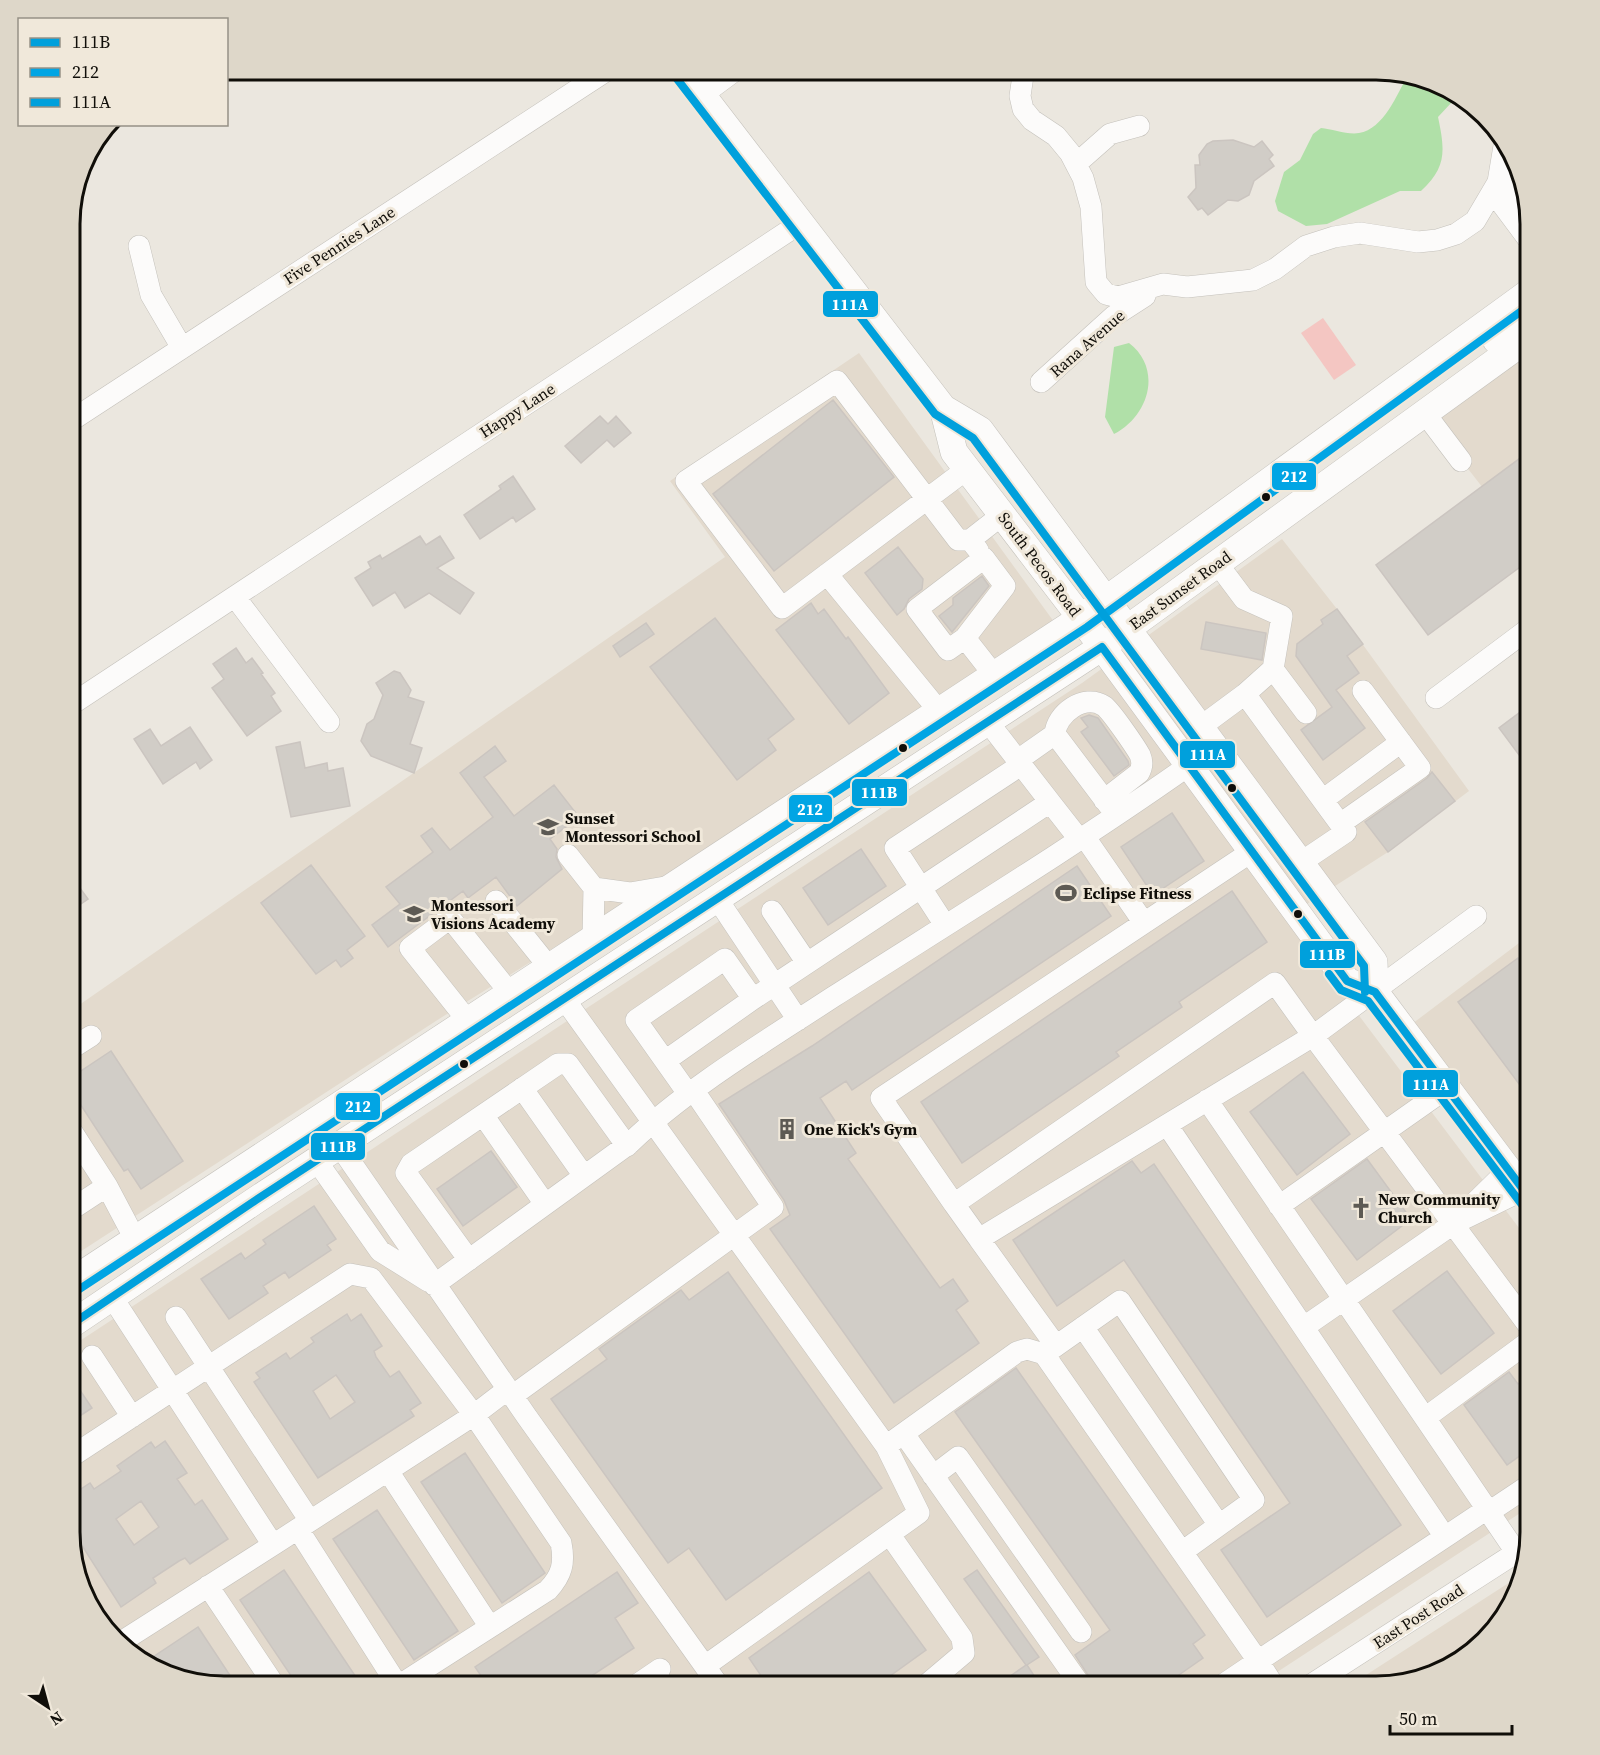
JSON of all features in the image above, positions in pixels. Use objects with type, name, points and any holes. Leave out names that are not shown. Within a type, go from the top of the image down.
[{"type":"main road","name":"South Pecos Road","points":[[690,79],[799,224],[943,408],[980,430],[1374,962],[1375,992],[1347,981],[1081,618],[954,452],[943,408]]},
{"type":"main road","points":[[79,1275],[1081,618],[1520,299]]},
{"type":"main road","points":[[1424,412],[1443,386],[1471,357],[1520,322]]},
{"type":"main road","name":"East Sunset Road","points":[[79,1319],[316,1160],[565,1000],[1102,647],[1520,344]]},
{"type":"main road","points":[[718,900],[717,891],[728,875],[754,851],[806,816],[817,801],[819,790]]},
{"type":"main road","points":[[612,969],[613,961],[622,951],[677,908],[688,895],[688,889],[682,880]]},
{"type":"main road","points":[[1375,992],[1520,1186]]},
{"type":"main road","points":[[320,1118],[339,1146]]},
{"type":"main road","points":[[297,1133],[316,1160]]},
{"type":"street","name":"Five Pennies Lane","points":[[80,415],[593,79]]},
{"type":"street","points":[[702,95],[723,79]]},
{"type":"street","points":[[1022,80],[1020,96],[1023,109],[1032,120],[1056,136],[1076,164],[1091,207],[1096,282],[1106,294],[1118,297],[1163,284],[1187,286],[1253,280],[1275,269],[1306,246],[1360,233],[1397,240],[1437,240],[1456,234],[1475,220],[1497,183],[1502,154]]},
{"type":"street","points":[[1076,164],[1110,134],[1139,126]]},
{"type":"street","points":[[1497,183],[1519,204]]},
{"type":"street","points":[[1497,183],[1520,224]]},
{"type":"street","name":"Happy Lane","points":[[80,699],[799,224]]},
{"type":"street","points":[[139,246],[151,295],[182,348]]},
{"type":"street","name":"Rana Avenue","points":[[1041,382],[1114,316],[1163,284]]},
{"type":"street","points":[[967,469],[927,498],[782,608],[686,481],[837,381],[927,498],[958,540],[970,540],[1002,515]]},
{"type":"street","points":[[1424,412],[1461,461]]},
{"type":"street","points":[[970,540],[984,558],[1005,586],[965,638],[948,650],[917,609],[984,558]]},
{"type":"street","points":[[1199,728],[1245,694],[1273,669],[1282,616],[1244,599],[1217,563]]},
{"type":"street","points":[[827,574],[939,711]]},
{"type":"street","points":[[235,597],[329,722]]},
{"type":"street","points":[[1436,698],[1520,635]]},
{"type":"street","points":[[965,638],[994,675]]},
{"type":"street","points":[[1273,669],[1306,713]]},
{"type":"street","points":[[1340,824],[1420,768],[1363,691]]},
{"type":"street","points":[[1245,694],[1346,832],[1300,863]]},
{"type":"street","points":[[434,1285],[627,1146],[652,1121],[692,1093],[798,1020],[1082,837],[1110,808],[1143,767],[1141,756],[1104,706],[1093,702],[1067,710],[1058,718],[1055,734],[1019,762],[895,848],[945,925]]},
{"type":"street","points":[[988,722],[1050,802],[1082,837],[1144,923]]},
{"type":"street","points":[[1055,734],[1110,808]]},
{"type":"street","points":[[1324,799],[1401,742]]},
{"type":"street","points":[[1110,808],[1188,766]]},
{"type":"street","points":[[665,1061],[753,999],[1050,802]]},
{"type":"street","points":[[1251,852],[881,1098],[979,1239],[1182,1552],[1268,1676]]},
{"type":"street","points":[[568,855],[594,888],[593,939]]},
{"type":"street","points":[[594,888],[630,894],[654,891],[682,880]]},
{"type":"street","points":[[718,900],[798,1020]]},
{"type":"street","points":[[496,901],[549,968]]},
{"type":"street","points":[[772,911],[807,963]]},
{"type":"street","points":[[979,1239],[1313,1036],[1476,916]]},
{"type":"street","points":[[468,1021],[410,948],[450,918],[510,993]]},
{"type":"street","points":[[127,1638],[510,1393],[773,1207],[692,1093],[665,1061],[636,1020],[724,959],[753,999]]},
{"type":"street","points":[[954,1204],[1275,983],[1520,1314]]},
{"type":"street","points":[[565,1000],[886,1446],[919,1513],[705,1666]]},
{"type":"street","points":[[79,1043],[91,1036]]},
{"type":"street","points":[[469,1260],[406,1173],[411,1164],[558,1064],[568,1064],[627,1146]]},
{"type":"street","points":[[522,1088],[584,1176]]},
{"type":"street","points":[[1279,1206],[1447,1088]]},
{"type":"street","points":[[1207,1100],[1488,1510],[1519,1546]]},
{"type":"street","points":[[483,1115],[545,1204]]},
{"type":"street","points":[[1167,1125],[1445,1537]]},
{"type":"street","points":[[79,1143],[107,1186],[135,1239]]},
{"type":"street","points":[[339,1146],[510,1393],[712,1676]]},
{"type":"street","points":[[316,1160],[380,1251],[434,1285]]},
{"type":"street","points":[[79,1204],[107,1186]]},
{"type":"street","points":[[1304,1327],[1453,1224],[1520,1188]]},
{"type":"street","points":[[79,1451],[350,1274],[371,1278],[381,1288],[474,1415],[561,1543],[564,1561],[558,1579],[548,1590],[414,1676]]},
{"type":"street","points":[[112,1298],[273,1545]]},
{"type":"street","points":[[886,1446],[1017,1352],[1027,1349],[1050,1350],[1120,1301],[1254,1500],[1182,1552]]},
{"type":"street","points":[[176,1317],[304,1525],[392,1676]]},
{"type":"street","points":[[1083,1327],[1220,1525]]},
{"type":"street","points":[[1425,1418],[1520,1348]]},
{"type":"street","points":[[92,1356],[132,1417]]},
{"type":"street","points":[[904,1434],[1070,1676]]},
{"type":"street","points":[[933,1476],[958,1457],[1081,1632]]},
{"type":"street","points":[[387,1471],[490,1627]]},
{"type":"street","points":[[1236,1676],[1445,1537],[1520,1491]]},
{"type":"street","points":[[890,1535],[962,1638],[964,1653],[937,1676]]},
{"type":"street","name":"East Post Road","points":[[1325,1676],[1519,1551]]},
{"type":"street","points":[[208,1586],[268,1676]]},
{"type":"street","points":[[650,1676],[660,1669]]},
{"type":"shaded area","points":[[1404,82],[1423,87],[1452,102],[1438,117],[1443,149],[1440,166],[1421,191],[1400,191],[1327,224],[1306,226],[1278,211],[1275,201],[1284,172],[1300,160],[1313,134],[1321,128],[1359,133],[1376,125],[1389,110]]},
{"type":"shaded area","points":[[1323,318],[1356,365],[1334,380],[1301,333]]},
{"type":"shaded area","points":[[1129,343],[1140,354],[1146,366],[1147,392],[1136,416],[1114,434],[1105,417],[1114,347]]},
{"type":"shaded area","points":[[1520,344],[1520,536],[1424,412]]},
{"type":"shaded area","points":[[859,353],[1057,626],[648,889],[439,1019],[79,1252],[79,1005],[725,557],[670,481]]},
{"type":"shaded area","points":[[1282,539],[1337,609],[1469,791],[1388,852],[1307,904],[1235,851],[1520,1229],[1520,1513],[1271,1676],[224,1676],[186,1671],[168,1665],[144,1651],[122,1633],[109,1619],[90,1587],[81,1550],[79,1531],[79,1341],[1082,683]]},
{"type":"shaded area","points":[[1520,942],[1520,1185],[1404,1030]]},
{"type":"shaded area","points":[[1512,1581],[1506,1595],[1485,1626],[1464,1646],[1440,1661],[1414,1671],[1364,1676]]},
{"type":"building","points":[[1233,140],[1254,147],[1262,141],[1273,155],[1269,159],[1274,166],[1254,181],[1249,195],[1238,201],[1228,200],[1208,215],[1202,208],[1198,210],[1188,197],[1196,188],[1195,165],[1200,165],[1199,155],[1207,144],[1213,141]]},
{"type":"building","points":[[833,400],[894,477],[774,571],[713,494]]},
{"type":"building","points":[[600,416],[608,424],[616,416],[631,433],[614,447],[607,440],[581,463],[565,446]]},
{"type":"building","points":[[1520,458],[1520,567],[1428,635],[1376,565]]},
{"type":"building","points":[[513,476],[535,509],[516,522],[513,517],[480,539],[464,515],[501,489],[499,486]]},
{"type":"building","points":[[420,536],[426,545],[440,536],[454,558],[437,568],[474,593],[460,614],[429,593],[405,608],[395,592],[373,606],[355,578],[371,568],[368,562],[380,555],[382,559]]},
{"type":"building","points":[[898,547],[923,579],[922,589],[909,599],[904,609],[897,615],[865,573]]},
{"type":"building","points":[[982,576],[989,586],[952,632],[939,616],[953,605],[953,598]]},
{"type":"building","points":[[811,603],[818,614],[824,609],[846,639],[848,637],[889,693],[849,724],[776,630]]},
{"type":"building","points":[[1337,609],[1363,644],[1347,656],[1359,673],[1336,690],[1365,728],[1323,760],[1301,730],[1332,707],[1296,656],[1297,644],[1323,624],[1321,620]]},
{"type":"building","points":[[715,618],[794,719],[768,739],[776,750],[737,780],[650,667]]},
{"type":"building","points":[[1206,622],[1266,633],[1262,660],[1201,649]]},
{"type":"building","points":[[646,623],[654,634],[620,657],[613,646]]},
{"type":"building","points":[[236,648],[246,663],[252,658],[263,673],[261,674],[275,693],[271,696],[281,711],[247,736],[212,688],[224,679],[213,664]]},
{"type":"building","points":[[394,671],[400,673],[411,690],[408,697],[424,702],[410,744],[422,748],[414,773],[371,756],[361,741],[367,724],[374,719],[383,695],[376,683]]},
{"type":"building","points":[[1520,712],[1520,756],[1499,728]]},
{"type":"building","points":[[1089,715],[1098,718],[1128,761],[1129,765],[1114,776],[1081,732],[1088,727],[1081,718]]},
{"type":"building","points":[[190,727],[212,760],[200,769],[196,762],[163,784],[134,739],[150,729],[161,746]]},
{"type":"building","points":[[300,742],[305,768],[327,763],[328,771],[343,768],[350,806],[291,817],[276,747]]},
{"type":"building","points":[[495,746],[506,761],[484,777],[514,816],[554,785],[579,817],[550,839],[557,849],[556,857],[562,869],[517,906],[496,877],[468,898],[463,891],[388,947],[372,925],[400,904],[386,887],[433,852],[421,836],[432,828],[450,850],[493,817],[460,773]]},
{"type":"building","points":[[1432,772],[1455,801],[1388,852],[1365,822],[1427,778]]},
{"type":"building","points":[[1172,813],[1204,861],[1153,895],[1121,847]]},
{"type":"building","points":[[861,849],[886,886],[828,925],[803,888]]},
{"type":"building","points":[[311,865],[365,936],[347,950],[353,958],[341,967],[336,960],[316,974],[261,903]]},
{"type":"building","points":[[1077,866],[1111,916],[852,1090],[846,1081],[820,1098],[856,1153],[848,1159],[940,1288],[953,1279],[968,1301],[956,1310],[979,1343],[894,1403],[770,1229],[790,1215],[784,1200],[719,1104],[812,1046]]},
{"type":"building","points":[[79,887],[88,899],[79,905]]},
{"type":"building","points":[[1232,891],[1267,942],[1179,1002],[1182,1007],[1116,1052],[1119,1056],[962,1163],[921,1102]]},
{"type":"building","points":[[1518,958],[1520,961],[1520,1085],[1458,1002]]},
{"type":"building","points":[[111,1051],[183,1161],[141,1189],[128,1169],[124,1171],[79,1103],[79,1072]]},
{"type":"building","points":[[1303,1072],[1350,1134],[1297,1175],[1250,1112]]},
{"type":"building","points":[[491,1151],[517,1187],[463,1226],[437,1189]]},
{"type":"building","name":"New Community Church","points":[[1367,1159],[1411,1219],[1357,1260],[1311,1199]]},
{"type":"building","points":[[1132,1161],[1141,1173],[1154,1164],[1401,1525],[1267,1617],[1221,1550],[1290,1503],[1124,1260],[1057,1306],[1013,1240]]},
{"type":"building","points":[[314,1206],[336,1239],[327,1245],[331,1250],[289,1278],[285,1272],[263,1286],[268,1293],[229,1319],[201,1279],[241,1253],[245,1259],[266,1244],[263,1240]]},
{"type":"building","points":[[1447,1271],[1494,1333],[1441,1374],[1393,1311]]},
{"type":"building","points":[[728,1272],[882,1488],[726,1600],[689,1548],[668,1563],[551,1399],[607,1359],[599,1349],[681,1290],[689,1300]]},
{"type":"building","points":[[347,1314],[351,1321],[361,1314],[382,1346],[374,1351],[376,1357],[390,1377],[399,1371],[421,1403],[410,1410],[414,1416],[318,1478],[254,1382],[260,1378],[256,1373],[286,1353],[290,1359],[314,1342],[311,1338]],"holes":[[[336,1375],[355,1402],[330,1419],[313,1391]]]},
{"type":"building","points":[[1016,1368],[1205,1635],[1193,1644],[1203,1658],[1177,1676],[1089,1676],[1075,1655],[1110,1630],[955,1412]]},
{"type":"building","points":[[1509,1372],[1518,1384],[1520,1382],[1520,1456],[1507,1465],[1464,1405]]},
{"type":"building","points":[[79,1389],[92,1408],[79,1416]]},
{"type":"building","points":[[165,1441],[187,1473],[177,1479],[195,1505],[202,1500],[228,1539],[190,1564],[185,1558],[179,1561],[153,1578],[156,1583],[121,1607],[80,1543],[79,1490],[90,1483],[94,1489],[121,1471],[117,1466],[151,1442],[155,1448]],"holes":[[[141,1501],[159,1527],[134,1545],[116,1519]]]},
{"type":"building","points":[[465,1453],[545,1573],[502,1603],[421,1482]]},
{"type":"building","points":[[377,1510],[458,1631],[414,1660],[333,1539]]},
{"type":"building","points":[[284,1570],[355,1676],[291,1676],[240,1600]]},
{"type":"building","points":[[977,1570],[1039,1657],[1027,1665],[1034,1676],[1010,1676],[1026,1665],[964,1579]]},
{"type":"building","points":[[617,1572],[638,1603],[615,1618],[634,1648],[591,1676],[481,1676],[475,1667]]},
{"type":"building","points":[[869,1572],[926,1650],[890,1676],[761,1676],[749,1658]]},
{"type":"building","points":[[198,1627],[230,1676],[186,1671],[153,1657]]},
{"type":"transit line","name":"111A","points":[[677,79],[935,414],[973,438],[1364,966],[1365,992]]},
{"type":"transit line","name":"212","points":[[79,1289],[1087,627],[1520,312]]},
{"type":"transit line","name":"111B","points":[[79,1319],[256,1200],[1102,647],[1347,981],[1375,992],[1520,1185]]},
{"type":"transit line","name":"111A","points":[[1329,974],[1341,990],[1368,1001],[1520,1202]]},
{"type":"place","name":"Sunset Montessori School","points":[[548,827]]},
{"type":"place","name":"Eclipse Fitness","points":[[1066,893]]},
{"type":"place","name":"Montessori Visions Academy","points":[[414,914]]},
{"type":"place","name":"One Kick's Gym","points":[[787,1129]]},
{"type":"place","name":"New Community Church","points":[[1361,1208]]}]
